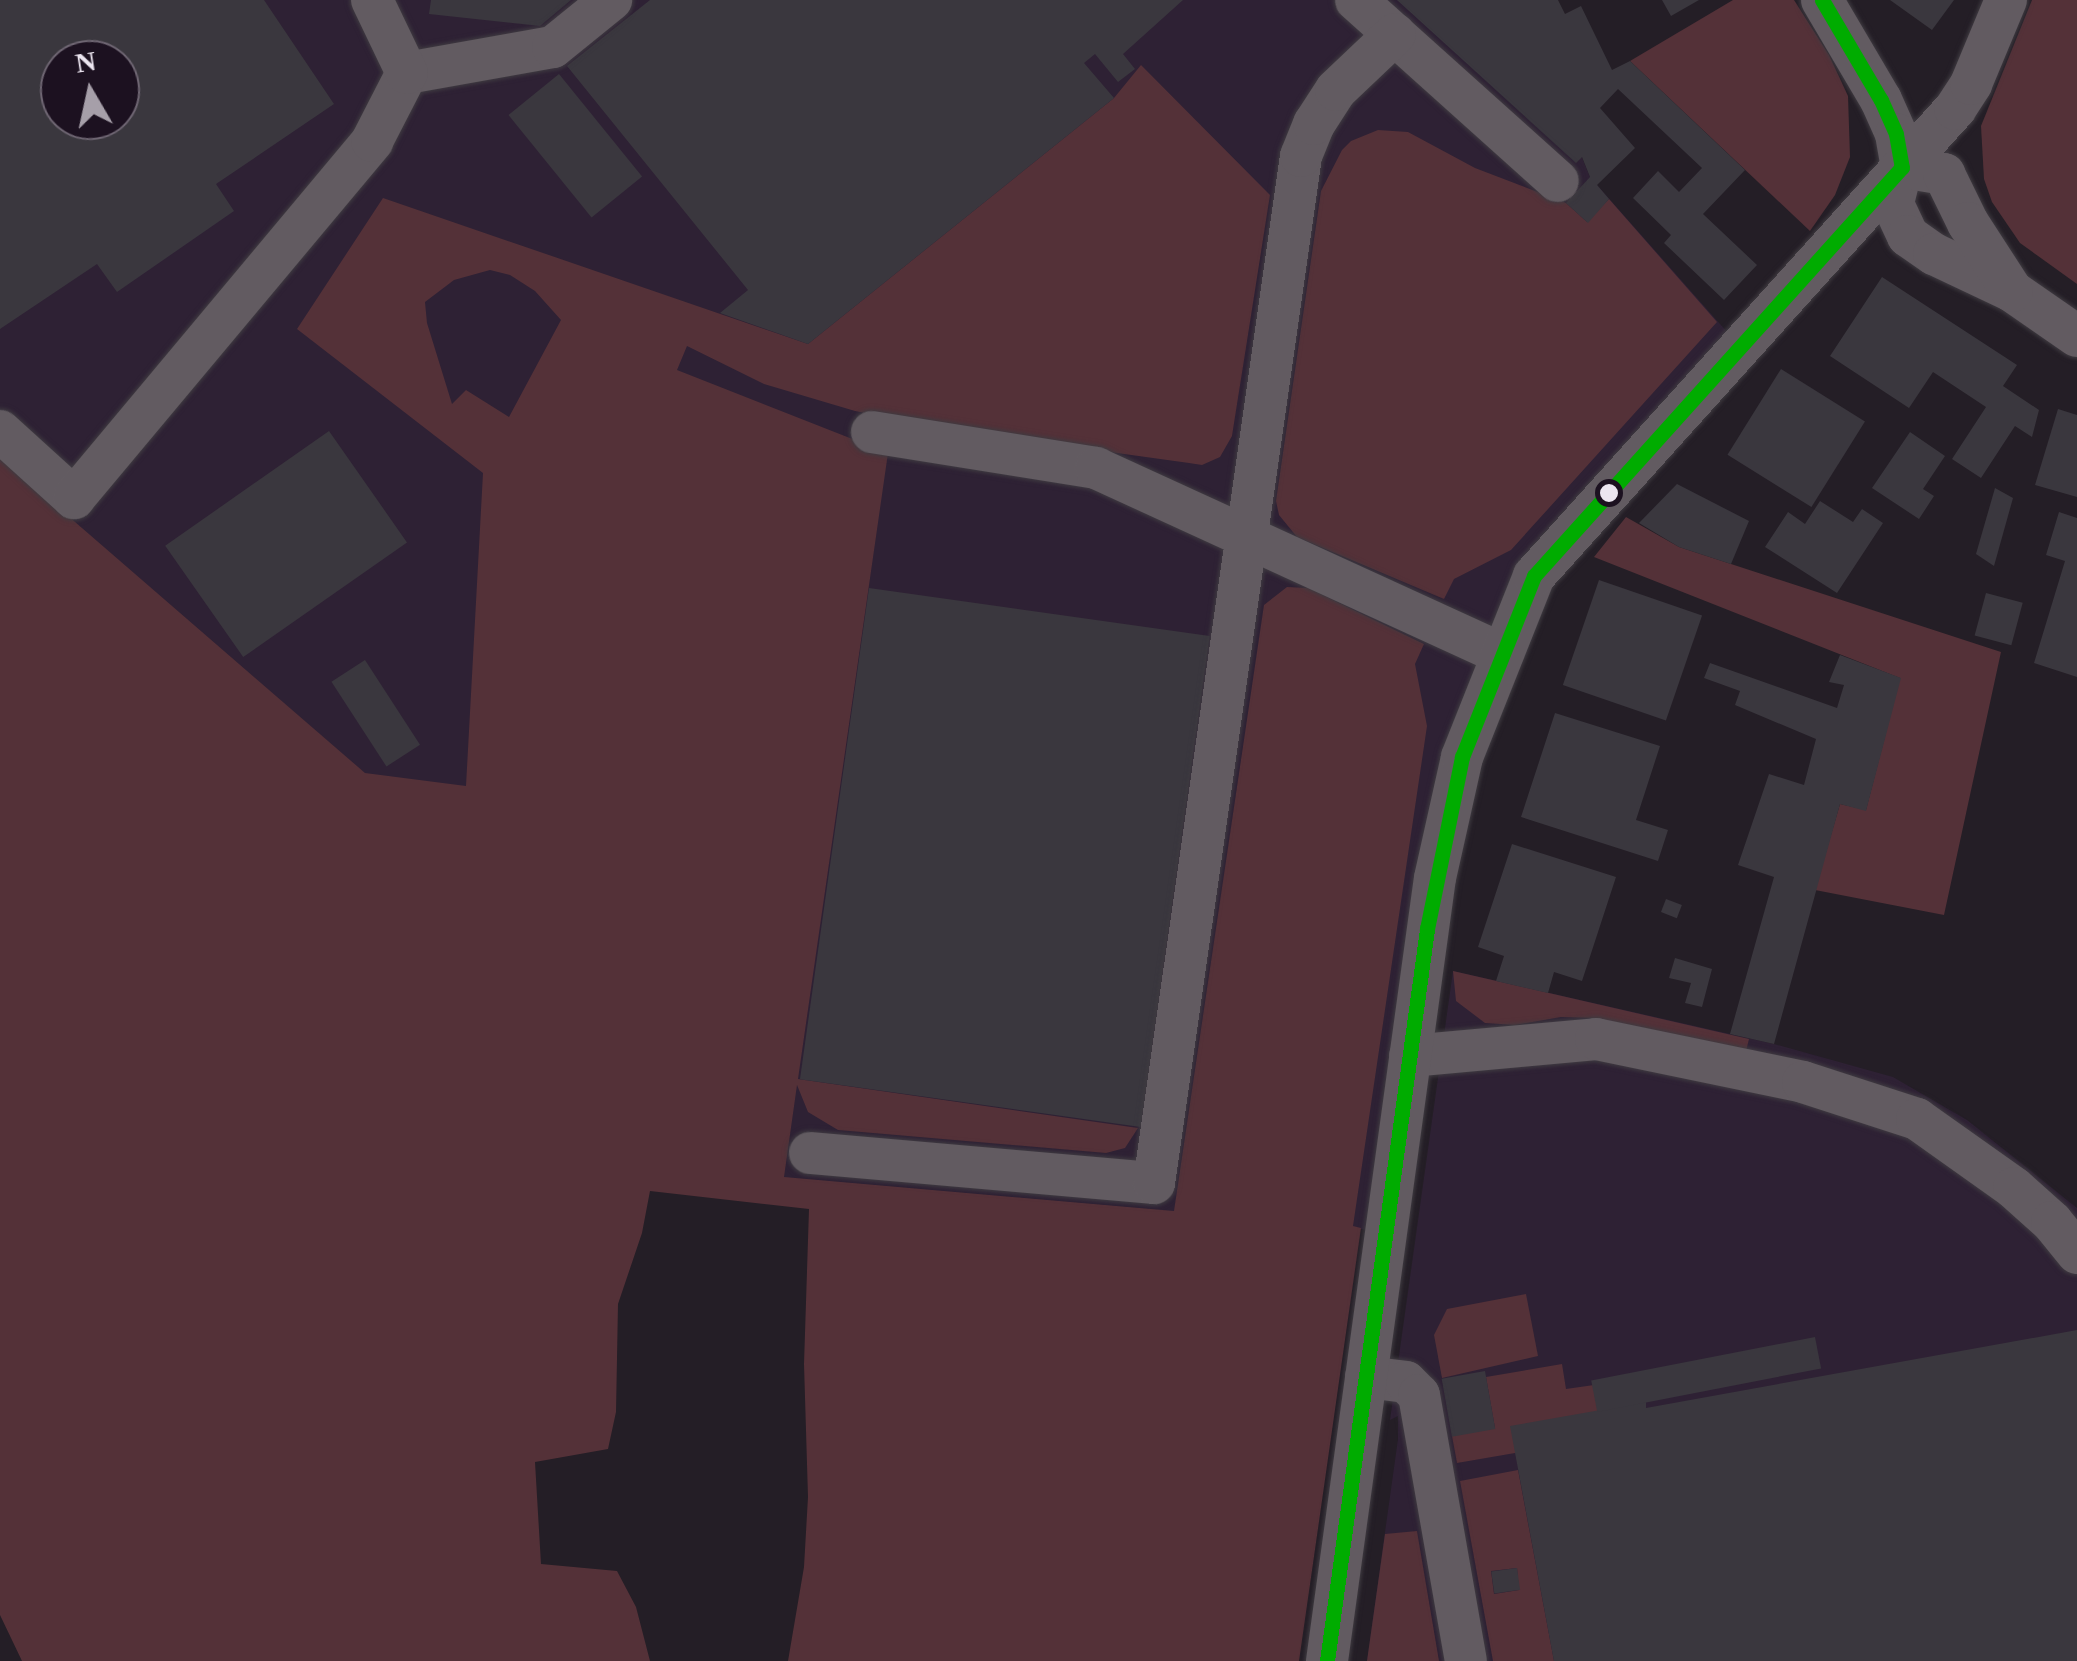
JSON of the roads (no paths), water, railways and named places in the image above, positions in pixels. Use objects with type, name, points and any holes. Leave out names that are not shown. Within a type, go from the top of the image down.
[{"type":"street","points":[[372,0],[407,73]]},
{"type":"street","points":[[407,73],[553,46],[611,0]]},
{"type":"street","points":[[1356,0],[1558,181]]},
{"type":"street","points":[[1822,0],[1882,100],[1896,134],[1902,167],[1893,204],[1908,236],[1934,254],[2012,291],[2077,336]]},
{"type":"street","points":[[1327,1661],[1435,878],[1462,757],[1534,576],[1902,167],[1971,84],[2006,0]]},
{"type":"street","points":[[810,1153],[1154,1183],[1236,625],[1243,536],[1301,156],[1314,124],[1336,90],[1395,34]]},
{"type":"street","points":[[0,431],[74,498],[372,140],[407,73]]},
{"type":"street","points":[[1902,167],[1944,174],[1968,223],[2012,291]]},
{"type":"street","points":[[872,432],[1096,468],[1503,654]]},
{"type":"street","points":[[1410,1056],[1596,1038],[1803,1082],[1917,1119],[2014,1188],[2052,1222],[2077,1253]]},
{"type":"street","points":[[1366,1377],[1406,1382],[1419,1395],[1466,1661]]}]
